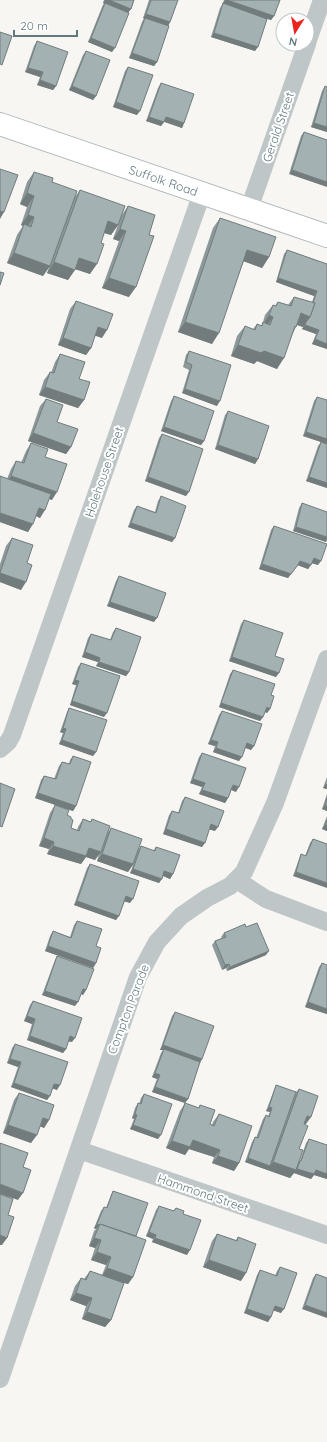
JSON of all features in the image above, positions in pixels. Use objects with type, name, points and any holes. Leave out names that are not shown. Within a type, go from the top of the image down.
[{"type":"street","name":"Gerald Street","points":[[315,21],[322,0]]},
{"type":"street","name":"Gerald Street","points":[[249,209],[304,52]]},
{"type":"street","name":"Suffolk Road","points":[[0,124],[327,236]]},
{"type":"street","name":"Holehouse Street","points":[[1,748],[12,736],[202,193]]},
{"type":"street","name":"Compton Parade","points":[[0,1379],[130,997],[147,959],[157,942],[181,916],[207,898],[230,886],[244,872],[266,824],[327,659]]},
{"type":"street","points":[[236,880],[266,899],[327,922]]},
{"type":"street","name":"Hammond Street","points":[[79,1150],[327,1235]]},
{"type":"building","points":[[109,0],[134,0],[131,9]]},
{"type":"building","points":[[151,0],[178,0],[170,22],[146,14]]},
{"type":"building","points":[[227,0],[280,0],[274,16]]},
{"type":"building","points":[[105,3],[129,13],[115,48],[91,38]]},
{"type":"building","points":[[223,3],[267,19],[258,47],[214,33]]},
{"type":"building","points":[[145,18],[169,26],[157,62],[132,53]]},
{"type":"building","points":[[0,32],[12,36],[2,65],[0,64]]},
{"type":"building","points":[[37,41],[68,52],[56,86],[40,80],[43,72],[28,68]]},
{"type":"building","points":[[86,51],[110,60],[96,96],[72,86]]},
{"type":"building","points":[[128,67],[153,75],[140,111],[116,102]]},
{"type":"building","points":[[161,83],[194,94],[184,123],[166,117],[164,122],[149,117]]},
{"type":"building","points":[[325,86],[327,87],[327,127],[314,123]]},
{"type":"building","points":[[304,132],[327,140],[327,182],[292,170]]},
{"type":"building","points":[[0,169],[18,175],[4,212],[0,211]]},
{"type":"building","points":[[34,172],[53,178],[52,182],[77,191],[50,266],[14,253],[24,224],[31,227],[34,217],[28,215],[34,196],[27,193]]},
{"type":"building","points":[[80,190],[125,206],[118,225],[108,221],[101,243],[104,244],[97,264],[79,258],[75,270],[54,262]]},
{"type":"building","points":[[128,206],[155,215],[149,235],[154,236],[136,287],[109,278],[126,231],[120,229]]},
{"type":"building","points":[[220,218],[276,237],[269,257],[247,250],[219,333],[185,322]]},
{"type":"building","points":[[287,250],[327,264],[327,344],[315,339],[319,330],[305,325],[310,317],[315,303],[313,303],[317,291],[278,278]]},
{"type":"building","points":[[0,272],[4,273],[0,285]]},
{"type":"building","points":[[294,297],[315,303],[310,317],[301,313],[284,358],[264,351],[261,353],[238,345],[245,326],[255,330],[257,324],[262,326],[263,322],[270,325],[273,317],[269,315],[273,305],[276,306],[278,302],[291,306]]},
{"type":"building","points":[[76,301],[113,314],[107,330],[98,327],[91,348],[63,338]]},
{"type":"building","points":[[189,351],[231,365],[220,401],[185,389],[192,365],[186,362]]},
{"type":"building","points":[[60,354],[85,362],[79,379],[90,382],[84,400],[45,387],[50,372],[54,373]]},
{"type":"building","points":[[174,396],[214,411],[204,441],[164,427]]},
{"type":"building","points":[[317,397],[327,400],[327,439],[306,432]]},
{"type":"building","points":[[46,399],[63,405],[57,422],[78,429],[71,447],[33,433]]},
{"type":"building","points":[[228,411],[269,426],[258,459],[218,445]]},
{"type":"building","points":[[162,434],[203,449],[189,492],[148,477]]},
{"type":"building","points":[[321,442],[327,444],[327,483],[309,477]]},
{"type":"building","points":[[31,443],[48,449],[45,457],[67,464],[57,492],[11,476],[16,461],[24,463]]},
{"type":"building","points":[[0,476],[51,494],[45,510],[39,508],[33,524],[0,513]]},
{"type":"building","points":[[161,496],[186,506],[175,538],[131,523],[137,506],[156,513]]},
{"type":"building","points":[[302,503],[327,512],[327,537],[296,527]]},
{"type":"building","points":[[274,526],[327,544],[321,561],[314,558],[311,565],[300,561],[291,574],[262,564]]},
{"type":"building","points":[[12,538],[33,545],[27,563],[32,565],[26,582],[0,573]]},
{"type":"building","points":[[119,576],[166,593],[157,618],[110,602]]},
{"type":"building","points":[[244,620],[283,633],[275,656],[284,659],[279,673],[232,657]]},
{"type":"building","points":[[116,628],[141,637],[129,672],[99,662],[100,658],[85,652],[91,634],[111,640]]},
{"type":"building","points":[[81,663],[120,676],[107,713],[72,701],[79,681],[75,680]]},
{"type":"building","points":[[233,670],[275,684],[271,695],[274,696],[270,709],[267,707],[263,717],[221,703]]},
{"type":"building","points":[[69,708],[107,720],[96,752],[62,740],[66,729],[63,728]]},
{"type":"building","points":[[222,711],[262,724],[254,746],[247,743],[242,757],[216,748],[218,742],[211,740]]},
{"type":"building","points":[[202,753],[246,768],[239,787],[233,785],[228,798],[202,790],[205,783],[193,779]]},
{"type":"building","points":[[73,756],[91,762],[76,806],[38,793],[44,776],[56,779],[62,762],[70,764]]},
{"type":"building","points":[[0,783],[15,789],[2,827],[0,826]]},
{"type":"building","points":[[185,797],[224,811],[218,827],[211,824],[205,843],[166,829],[172,811],[179,813]]},
{"type":"building","points":[[55,805],[69,810],[67,815],[73,820],[71,828],[79,831],[83,819],[91,822],[92,819],[110,826],[101,852],[89,848],[86,856],[53,846],[54,842],[44,838]]},
{"type":"building","points":[[111,828],[142,839],[133,864],[102,854]]},
{"type":"building","points":[[313,839],[327,844],[327,883],[296,872],[301,854],[306,856]]},
{"type":"building","points":[[141,846],[155,851],[156,847],[180,855],[173,874],[164,871],[162,879],[133,869]]},
{"type":"building","points":[[90,864],[139,881],[133,899],[126,896],[119,916],[77,901]]},
{"type":"building","points":[[77,921],[102,929],[96,946],[101,948],[96,963],[48,946],[53,931],[71,938]]},
{"type":"building","points":[[257,923],[269,951],[230,967],[229,964],[225,965],[215,941],[226,937],[224,933],[245,924],[246,927]]},
{"type":"building","points":[[57,956],[94,969],[86,990],[83,989],[78,1002],[45,991]]},
{"type":"building","points":[[322,963],[327,965],[327,1009],[308,1002]]},
{"type":"building","points":[[33,1001],[82,1018],[75,1038],[70,1036],[66,1049],[30,1036],[35,1019],[27,1016]]},
{"type":"building","points":[[175,1012],[214,1026],[202,1059],[163,1045]]},
{"type":"building","points":[[15,1044],[68,1062],[60,1085],[54,1084],[50,1096],[14,1083],[21,1062],[10,1059]]},
{"type":"building","points":[[164,1049],[200,1062],[188,1099],[155,1087],[160,1075],[155,1073]]},
{"type":"building","points":[[276,1085],[296,1092],[270,1166],[248,1158],[255,1137],[258,1138],[266,1115],[269,1117],[272,1108],[269,1107]]},
{"type":"building","points":[[299,1089],[318,1096],[311,1117],[307,1116],[304,1124],[308,1126],[299,1149],[303,1150],[296,1170],[273,1162]]},
{"type":"building","points":[[19,1093],[54,1105],[49,1120],[43,1118],[37,1135],[8,1125]]},
{"type":"building","points":[[144,1094],[172,1104],[161,1135],[133,1125],[137,1115],[135,1114],[138,1103],[141,1104]]},
{"type":"building","points":[[185,1103],[199,1108],[200,1105],[215,1110],[210,1124],[214,1126],[219,1114],[252,1126],[239,1163],[218,1156],[220,1150],[193,1140],[190,1147],[172,1141]]},
{"type":"building","points":[[309,1139],[327,1145],[327,1174],[316,1170],[314,1174],[297,1169]]},
{"type":"building","points":[[0,1143],[28,1153],[23,1167],[31,1170],[23,1193],[0,1184]]},
{"type":"building","points":[[113,1191],[148,1203],[136,1236],[97,1224],[104,1207],[107,1208]]},
{"type":"building","points":[[0,1194],[13,1199],[8,1215],[14,1217],[7,1238],[0,1235]]},
{"type":"building","points":[[159,1206],[174,1211],[176,1208],[184,1211],[183,1214],[201,1220],[190,1250],[155,1238],[156,1235],[149,1232]]},
{"type":"building","points":[[100,1224],[146,1240],[133,1277],[107,1268],[111,1257],[97,1252],[101,1240],[94,1238]]},
{"type":"building","points":[[217,1234],[237,1241],[238,1237],[256,1244],[246,1273],[209,1260]]},
{"type":"building","points":[[280,1267],[297,1273],[284,1309],[275,1306],[271,1317],[247,1309],[260,1270],[277,1276]]},
{"type":"building","points":[[90,1271],[124,1283],[111,1320],[87,1312],[92,1298],[76,1293],[81,1278],[86,1280]]},
{"type":"building","points":[[316,1274],[327,1278],[327,1313],[305,1305]]}]
